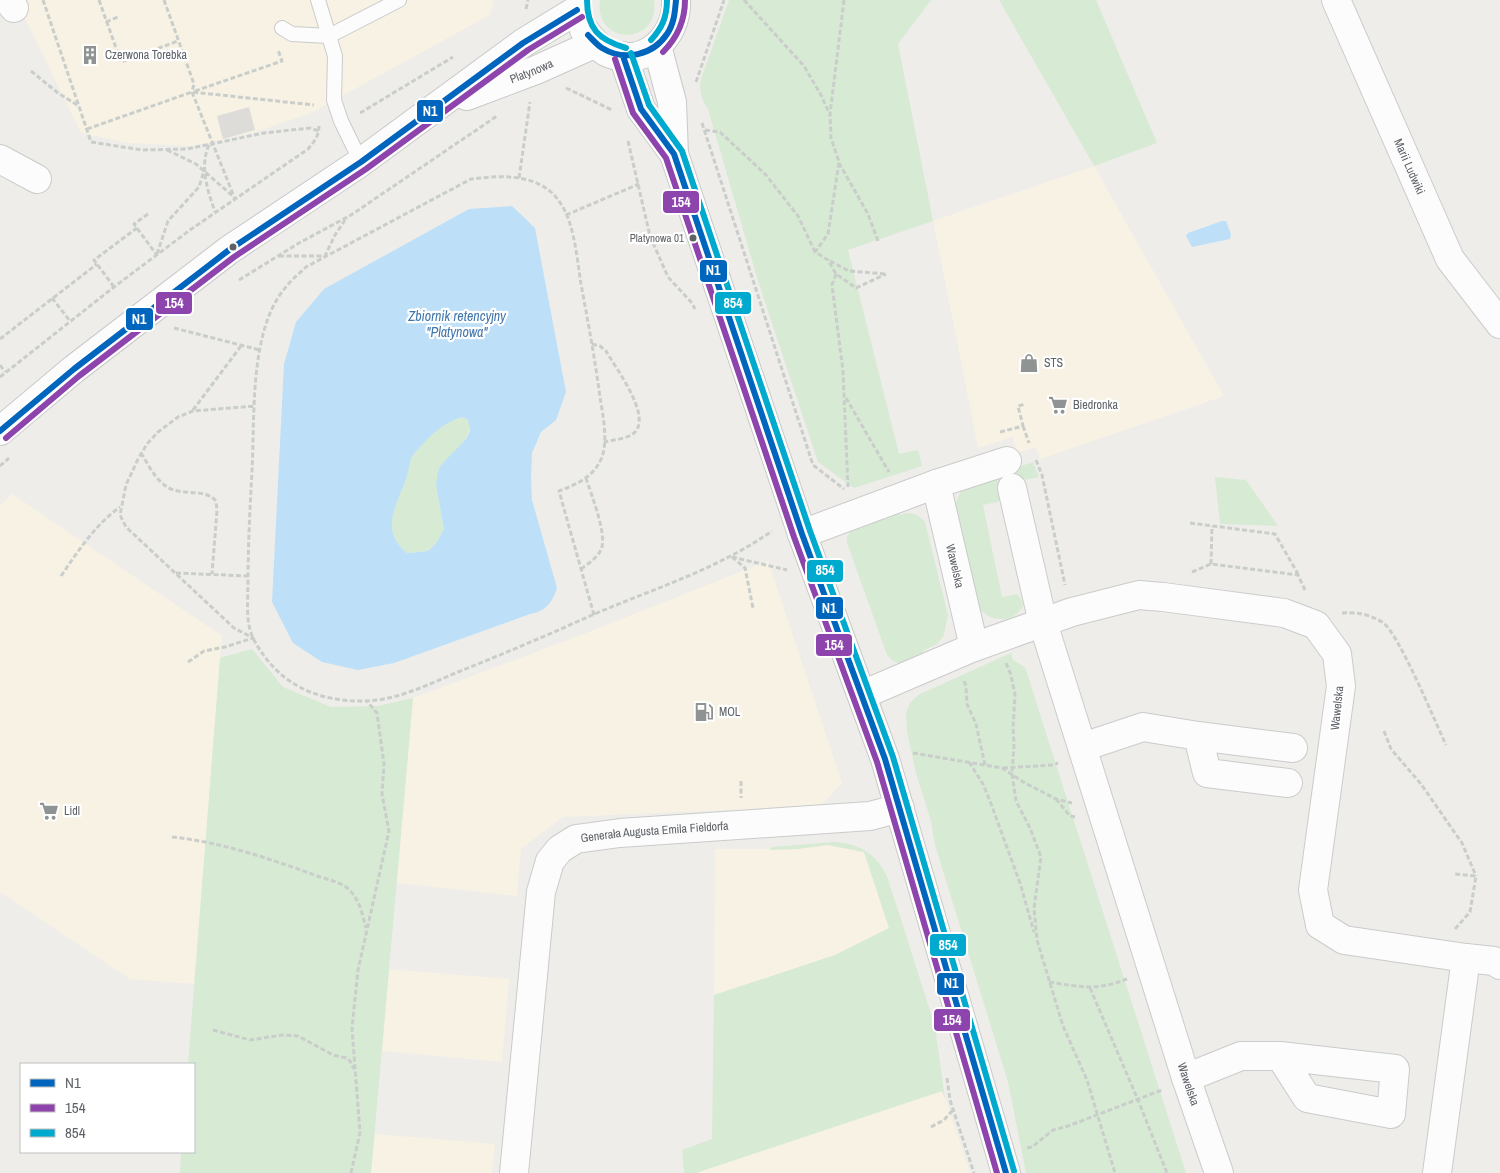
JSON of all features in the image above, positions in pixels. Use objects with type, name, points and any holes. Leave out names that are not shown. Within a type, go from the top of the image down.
[{"type":"street","points":[[578,5],[583,28],[594,44],[608,52],[623,56],[647,52],[658,46],[673,26],[677,0]]},
{"type":"street","name":"Marii Ludwiki","points":[[1336,0],[1450,259],[1500,324]]},
{"type":"street","name":"Platynowa","points":[[0,431],[74,369],[229,250],[361,162],[578,5]]},
{"type":"street","name":"Platynowa","points":[[437,106],[536,70],[594,44]]},
{"type":"street","points":[[658,46],[672,102],[674,154],[802,534],[862,695],[900,808],[1006,1173]]},
{"type":"street","points":[[623,56],[641,109],[674,154]]},
{"type":"street","points":[[0,159],[37,179]]},
{"type":"street","points":[[802,534],[936,484],[1007,461]]},
{"type":"street","name":"Wawelska","points":[[936,484],[974,647]]},
{"type":"street","name":"Wawelska","points":[[1012,488],[1043,623],[1186,1078],[1219,1173]]},
{"type":"street","name":"Wawelska","points":[[862,695],[974,647],[1072,612],[1139,595],[1276,612],[1316,625],[1337,654],[1341,686],[1312,890],[1320,925],[1344,940],[1494,961],[1500,965]]},
{"type":"street","points":[[1084,751],[1143,727],[1293,748]]},
{"type":"street","points":[[1198,736],[1207,773],[1288,783]]},
{"type":"street","name":"Generała Augusta Emila Fieldorfa","points":[[514,1173],[541,892],[550,861],[560,849],[576,839],[620,833],[870,816],[900,808]]},
{"type":"street","points":[[1437,1173],[1466,958]]},
{"type":"street","points":[[1186,1078],[1241,1056],[1280,1056]]},
{"type":"lane","points":[[318,0],[335,56],[334,100],[341,122],[361,162]]},
{"type":"lane","points":[[282,28],[292,34],[329,36],[399,0]]},
{"type":"path","points":[[0,377],[157,255],[308,149],[315,141],[319,131],[310,128],[264,133],[187,150],[142,150],[91,142],[43,0]]},
{"type":"path","points":[[99,0],[121,62],[179,41]]},
{"type":"path","points":[[164,0],[194,84],[192,92],[211,145],[235,199]]},
{"type":"path","points":[[694,88],[724,0]]},
{"type":"path","points":[[744,0],[804,66],[830,114]]},
{"type":"path","points":[[844,0],[830,114],[831,138],[838,162],[868,214],[878,241]]},
{"type":"path","points":[[524,15],[526,1]]},
{"type":"path","points":[[106,22],[118,17]]},
{"type":"path","points":[[87,129],[282,61],[277,47]]},
{"type":"path","points":[[358,114],[462,52]]},
{"type":"path","points":[[31,71],[58,93],[79,106]]},
{"type":"path","points":[[561,86],[613,110]]},
{"type":"path","points":[[192,92],[318,106]]},
{"type":"path","points":[[519,178],[530,100],[522,103]]},
{"type":"path","points":[[231,285],[347,216],[498,115]]},
{"type":"path","points":[[701,122],[813,465],[848,493],[843,371],[832,284],[836,274]]},
{"type":"path","points":[[704,130],[720,132],[766,174],[798,216],[814,252],[849,271],[886,274],[856,288],[836,274],[828,260]]},
{"type":"path","points":[[628,140],[650,236],[668,277],[692,303],[696,312]]},
{"type":"path","points":[[157,255],[168,221],[199,187],[204,172],[206,152],[211,145]]},
{"type":"path","points":[[165,150],[196,164],[235,199]]},
{"type":"path","points":[[814,252],[828,234],[838,162]]},
{"type":"path","points":[[204,172],[216,212]]},
{"type":"path","points":[[594,615],[558,491],[580,483],[591,474],[601,459],[604,448],[604,424],[592,344],[570,225],[562,204],[551,192],[537,182],[519,178],[471,179],[306,267],[284,288],[274,305],[263,332],[260,350],[256,376],[248,617],[253,638],[284,679],[307,692],[333,698],[366,701],[392,697],[421,687],[594,615],[731,556],[775,527]]},
{"type":"path","points":[[566,215],[639,184]]},
{"type":"path","points":[[148,214],[134,224],[157,255]]},
{"type":"path","points":[[325,256],[347,216]]},
{"type":"path","points":[[114,287],[94,260],[137,228]]},
{"type":"path","points":[[279,256],[325,256]]},
{"type":"path","points":[[0,339],[97,264]]},
{"type":"path","points":[[52,298],[70,321]]},
{"type":"path","points":[[177,321],[169,327],[260,350]]},
{"type":"path","points":[[592,344],[600,346],[606,351],[638,408],[638,426],[635,432],[604,442]]},
{"type":"path","points":[[193,411],[241,346]]},
{"type":"path","points":[[0,365],[5,372]]},
{"type":"path","points":[[844,396],[893,479]]},
{"type":"path","points":[[253,638],[234,628],[126,527],[120,516],[126,485],[147,444],[158,432],[178,417],[193,411],[255,406]]},
{"type":"path","points":[[141,454],[155,475],[171,489],[208,495],[216,501],[212,574]]},
{"type":"path","points":[[1034,454],[1042,475],[1072,612]]},
{"type":"path","points":[[581,569],[592,561],[602,546],[600,522],[586,478]]},
{"type":"path","points":[[61,576],[86,540],[121,507]]},
{"type":"path","points":[[1190,523],[1275,534],[1298,575]]},
{"type":"path","points":[[1211,564],[1212,526]]},
{"type":"path","points":[[731,556],[795,572]]},
{"type":"path","points":[[731,556],[745,568],[752,608]]},
{"type":"path","points":[[175,573],[248,576]]},
{"type":"path","points":[[1340,613],[1358,612],[1384,622],[1410,665],[1446,745]]},
{"type":"path","points":[[188,662],[204,651],[225,647],[253,638]]},
{"type":"path","points":[[1005,661],[1011,675],[1015,695],[1012,774],[1016,801],[1030,828],[1041,857],[1034,908],[1037,940]]},
{"type":"path","points":[[963,679],[966,686],[967,704],[976,724],[985,765]]},
{"type":"path","points":[[351,1173],[360,1133],[352,1028],[358,970],[389,831],[382,794],[384,764],[378,732],[377,713],[366,701]]},
{"type":"path","points":[[1384,731],[1390,749],[1421,784],[1462,843],[1476,876],[1470,912],[1432,953]]},
{"type":"path","points":[[909,752],[1002,768],[1053,765],[1084,751]]},
{"type":"path","points":[[969,762],[983,784],[1020,884],[1063,1026],[1087,1080],[1115,1173]]},
{"type":"path","points":[[1002,768],[1025,783],[1056,799],[1074,804],[1098,796]]},
{"type":"path","points":[[172,837],[210,843],[292,867],[345,886],[361,908],[366,929]]},
{"type":"path","points":[[1455,874],[1476,876]]},
{"type":"path","points":[[1049,982],[1090,988],[1112,985],[1152,969]]},
{"type":"path","points":[[1090,988],[1167,1173]]},
{"type":"path","points":[[212,1030],[250,1040],[298,1036],[333,1055],[346,1058],[350,1061],[355,1072]]},
{"type":"path","points":[[1024,1148],[1032,1148],[1053,1130],[1138,1100],[1186,1078]]},
{"type":"path","points":[[931,1127],[944,1120],[953,1109]]},
{"type":"shaded area","points":[[16,0],[494,0],[490,15],[311,113],[259,131],[192,146],[129,143],[81,133]]},
{"type":"shaded area","points":[[249,107],[255,130],[223,139],[217,116]]},
{"type":"shaded area","points":[[1094,166],[1224,396],[1040,459],[1036,447],[1017,453],[1013,437],[978,448],[933,221]]},
{"type":"shaded area","points":[[12,494],[222,636],[194,984],[130,979],[0,892],[0,506]]},
{"type":"shaded area","points":[[768,561],[842,783],[821,806],[563,817],[521,849],[517,896],[397,883],[413,698],[568,640]]},
{"type":"shaded area","points":[[828,845],[864,852],[889,928],[835,955],[714,995],[715,849],[797,849]]},
{"type":"shaded area","points":[[389,969],[509,979],[502,1062],[382,1051]]},
{"type":"shaded area","points":[[943,1091],[970,1173],[696,1173]]},
{"type":"shaded area","points":[[375,1134],[495,1144],[492,1173],[371,1173]]},
{"type":"green space","points":[[600,0],[654,0],[653,15],[648,26],[638,33],[627,35],[616,33],[607,26],[601,15]]},
{"type":"green space","points":[[729,0],[931,0],[898,44],[933,221],[848,250],[899,454],[918,450],[922,466],[854,488],[818,462],[758,281],[708,109],[701,94],[701,79]]},
{"type":"green space","points":[[999,0],[1096,0],[1157,143],[1094,166]]},
{"type":"green space","points":[[462,417],[468,420],[468,433],[456,451],[441,465],[444,529],[437,542],[428,551],[407,553],[398,544],[393,535],[392,525],[395,506],[407,476],[411,459],[433,433],[443,425]]},
{"type":"green space","points":[[1033,462],[1039,477],[1001,484],[1001,499],[997,502],[983,505],[1002,597],[1017,594],[1022,600],[1023,606],[1018,612],[1007,619],[995,618],[977,607],[955,506],[960,493],[971,483]]},
{"type":"green space","points":[[1215,477],[1246,480],[1278,526],[1220,524]]},
{"type":"green space","points":[[898,509],[900,515],[914,514],[925,522],[948,615],[944,635],[937,644],[923,651],[924,655],[901,664],[893,661],[887,655],[847,543],[851,529]]},
{"type":"green space","points":[[252,649],[283,687],[331,707],[378,706],[413,698],[371,1173],[180,1173],[181,1153],[195,1153],[195,1063],[188,1063],[220,658]]},
{"type":"green space","points":[[1011,653],[1013,660],[1025,667],[1186,1173],[1026,1173],[1008,1082],[935,845],[931,821],[916,773],[907,732],[906,713],[910,703],[918,695]]},
{"type":"green space","points":[[834,842],[852,845],[867,852],[879,863],[888,879],[935,1026],[945,1099],[942,1091],[696,1173],[684,1173],[682,1150],[712,1139],[714,995],[835,955],[889,928],[864,852],[828,845],[770,850],[772,847]]},
{"type":"water","name":"Zbiornik retencyjny \"Platynowa\"","points":[[512,206],[535,228],[566,392],[556,420],[541,432],[532,453],[532,500],[557,588],[548,606],[540,611],[394,663],[358,670],[322,662],[293,643],[272,602],[284,364],[296,322],[324,289],[469,209]],"holes":[[[462,417],[468,420],[470,431],[466,439],[441,465],[438,472],[436,485],[444,529],[437,542],[428,551],[407,553],[398,544],[393,535],[392,525],[395,506],[407,476],[410,462],[419,448],[438,429],[455,419]]]},
{"type":"water","points":[[1226,221],[1231,234],[1230,239],[1192,247],[1186,236],[1188,233]]},
{"type":"transit line","name":"854","points":[[587,0],[589,19],[596,32],[609,41],[626,48]]},
{"type":"transit line","name":"854","points":[[651,40],[663,22],[667,0]]},
{"type":"transit line","name":"N1","points":[[588,35],[600,47],[620,55],[638,54],[646,51],[654,47],[667,34],[674,18],[676,0]]},
{"type":"transit line","name":"154","points":[[663,52],[680,28],[684,15],[685,0]]},
{"type":"transit line","name":"N1","points":[[0,431],[74,369],[229,250],[361,162],[523,43],[577,10]]},
{"type":"transit line","name":"154","points":[[6,438],[79,376],[234,257],[366,169],[528,50],[582,17]]},
{"type":"transit line","name":"854","points":[[631,53],[649,105],[682,151],[810,531],[893,757],[1014,1171]]},
{"type":"transit line","name":"N1","points":[[623,56],[641,109],[674,154],[802,534],[885,759],[1006,1173]]},
{"type":"transit line","name":"154","points":[[615,59],[633,113],[666,158],[794,537],[877,762],[997,1173]]},
{"type":"place","name":"Czerwona Torebka","points":[[90,55]]},
{"type":"place","name":"Platynowa 01","points":[[693,238]]},
{"type":"place","name":"STS","points":[[1029,363]]},
{"type":"place","name":"Biedronka","points":[[1058,405]]},
{"type":"place","name":"MOL","points":[[704,712]]},
{"type":"place","name":"Lidl","points":[[49,811]]}]
